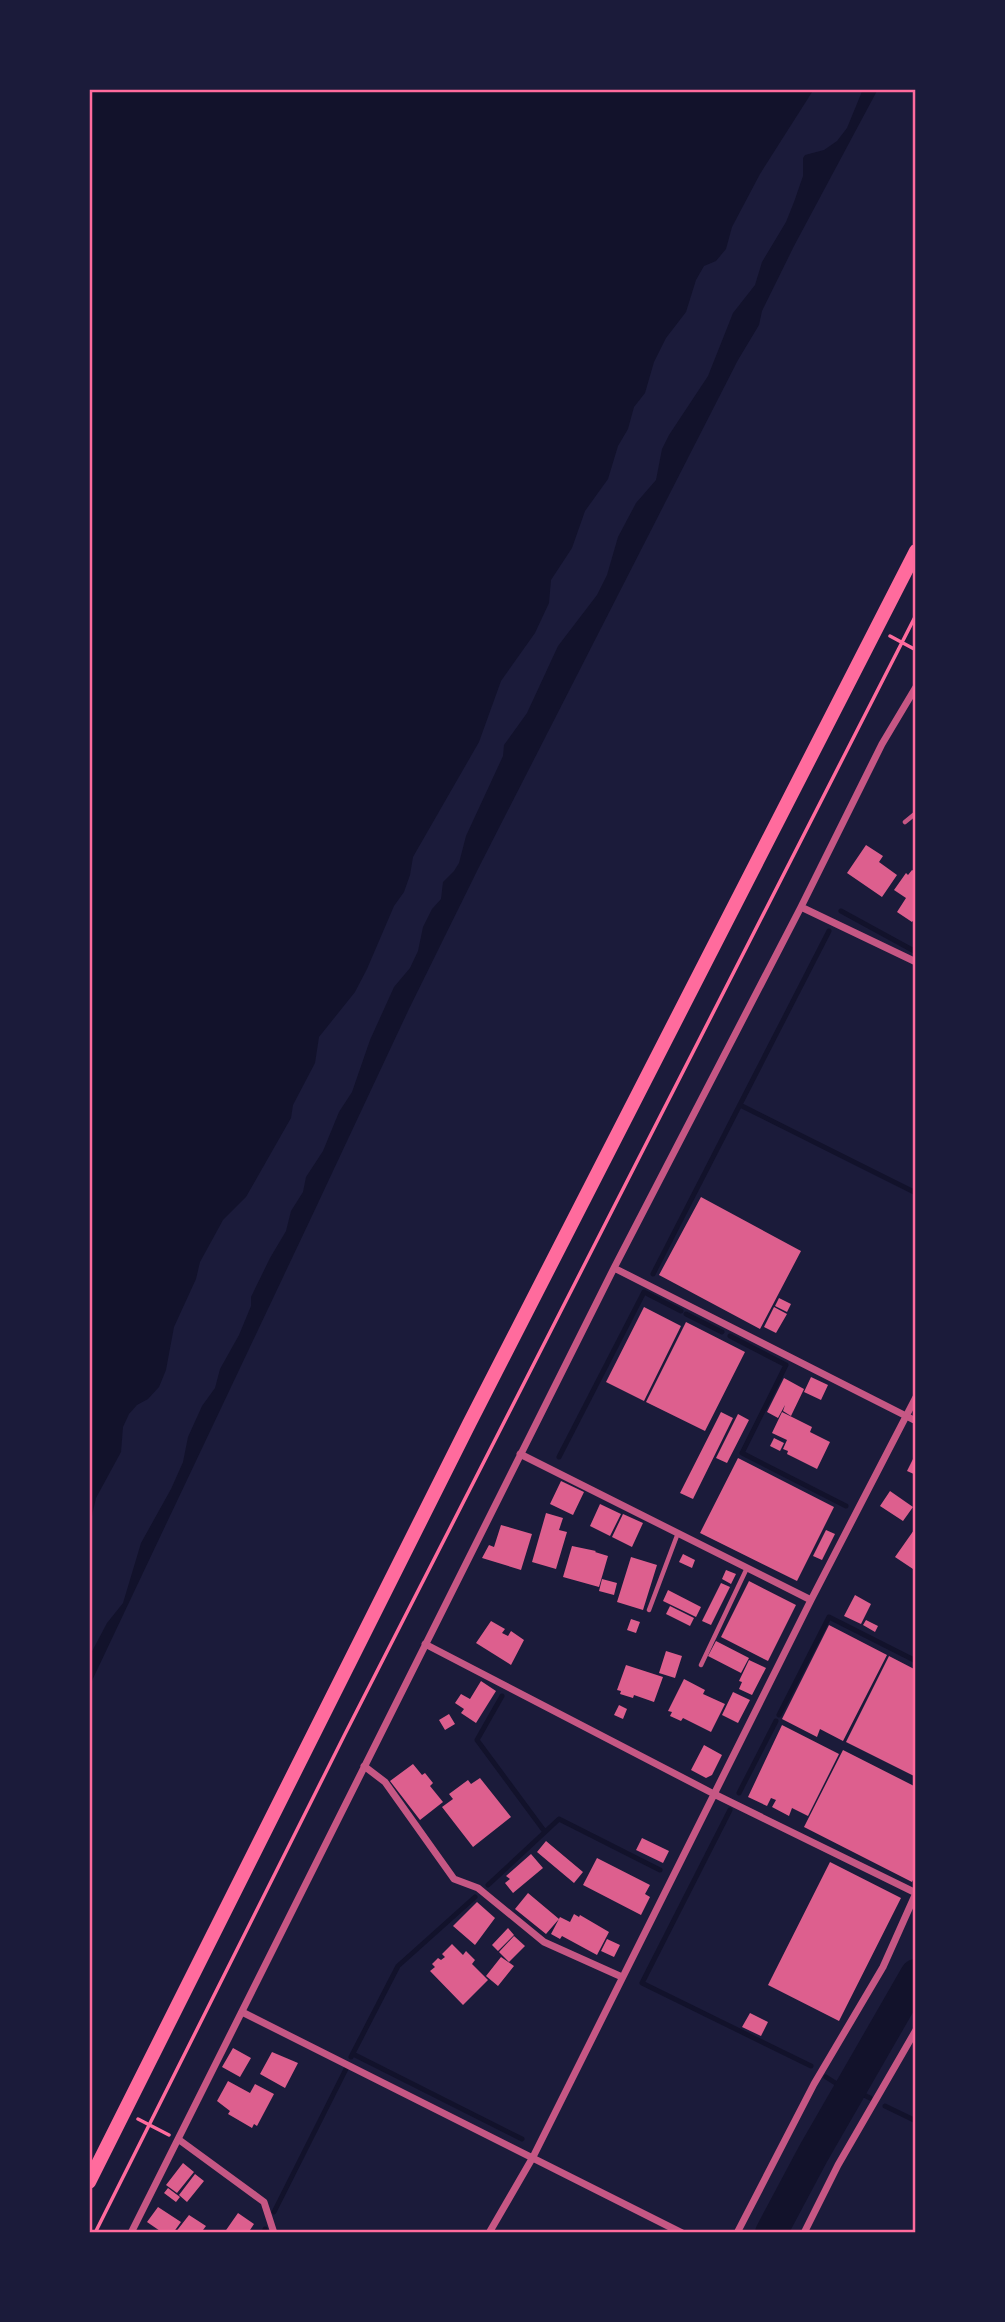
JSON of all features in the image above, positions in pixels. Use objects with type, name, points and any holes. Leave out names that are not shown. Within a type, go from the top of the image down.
[{"type":"main road","points":[[89,2182],[469,1424],[916,551]]},
{"type":"street","points":[[131,2233],[614,1268],[801,907],[882,744],[916,687]]},
{"type":"street","points":[[801,907],[916,962]]},
{"type":"street","points":[[614,1268],[916,1421]]},
{"type":"street","points":[[489,2233],[533,2157],[916,1396]]},
{"type":"street","points":[[520,1454],[811,1600]]},
{"type":"street","points":[[425,1644],[714,1794],[916,1893],[883,1967],[814,2084],[737,2233]]},
{"type":"street","points":[[364,1766],[385,1782],[454,1879],[478,1888],[544,1942],[622,1977]]},
{"type":"street","points":[[242,2012],[682,2233]]},
{"type":"street","points":[[804,2233],[838,2165],[916,2030]]},
{"type":"street","points":[[178,2139],[264,2202],[274,2233]]},
{"type":"lane","points":[[905,822],[916,813]]},
{"type":"lane","points":[[649,1610],[678,1533]]},
{"type":"lane","points":[[701,1665],[747,1568]]},
{"type":"path","points":[[96,2233],[358,1709],[916,615]]},
{"type":"path","points":[[876,628],[916,650]]},
{"type":"path","points":[[124,2112],[178,2139]]},
{"type":"shaded area","points":[[89,89],[814,89],[760,174],[732,227],[726,249],[716,261],[704,266],[696,280],[686,312],[666,338],[654,362],[645,393],[634,407],[608,479],[585,511],[572,548],[551,580],[549,603],[535,633],[501,681],[479,742],[413,857],[404,892],[394,906],[367,969],[355,992],[319,1037],[315,1063],[293,1105],[291,1118],[246,1197],[223,1220],[200,1262],[196,1279],[174,1327],[166,1370],[159,1387],[129,1414],[123,1427],[121,1452],[96,1498],[89,1529]]},
{"type":"shaded area","points":[[863,89],[878,89],[794,246],[762,311],[759,325],[738,360],[478,869],[408,1011],[89,1687],[89,1657],[107,1623],[123,1603],[141,1543],[183,1462],[188,1437],[202,1406],[215,1388],[220,1369],[251,1306],[251,1297],[286,1231],[291,1211],[303,1192],[306,1177],[323,1151],[339,1112],[352,1092],[370,1040],[394,987],[410,968],[418,951],[423,927],[432,909],[441,899],[443,882],[459,863],[466,836],[503,756],[504,745],[527,713],[558,646],[597,595],[607,575],[618,537],[636,503],[656,480],[662,449],[669,435],[708,376],[733,313],[755,285],[762,262],[786,222],[803,176],[803,158],[824,150],[837,141],[847,128]]},
{"type":"building","points":[[866,845],[883,856],[879,862],[897,875],[882,897],[847,873]]},
{"type":"building","points":[[912,870],[916,872],[916,917],[912,922],[897,912],[906,898],[894,890],[906,873],[908,875]]},
{"type":"building","points":[[701,1197],[801,1251],[760,1329],[659,1275]]},
{"type":"building","points":[[779,1298],[791,1304],[787,1312],[775,1306]]},
{"type":"building","points":[[644,1307],[681,1326],[644,1401],[606,1382]]},
{"type":"building","points":[[774,1307],[787,1314],[776,1333],[764,1327]]},
{"type":"building","points":[[686,1322],[745,1352],[705,1431],[646,1402]]},
{"type":"building","points":[[811,1377],[828,1385],[821,1400],[804,1392]]},
{"type":"building","points":[[784,1378],[804,1389],[791,1416],[783,1411],[785,1405],[778,1418],[767,1412]]},
{"type":"building","points":[[721,1412],[733,1418],[693,1499],[680,1493]]},
{"type":"building","points":[[782,1412],[812,1427],[810,1432],[830,1442],[817,1469],[787,1454],[788,1451],[783,1449],[787,1440],[772,1433]]},
{"type":"building","points":[[738,1414],[749,1420],[727,1463],[716,1458]]},
{"type":"building","points":[[774,1438],[784,1443],[780,1451],[770,1446]]},
{"type":"building","points":[[916,1453],[916,1475],[907,1471]]},
{"type":"building","points":[[738,1458],[834,1507],[797,1581],[700,1533]]},
{"type":"building","points":[[561,1481],[584,1492],[573,1515],[550,1504]]},
{"type":"building","points":[[890,1491],[913,1507],[903,1521],[880,1506]]},
{"type":"building","points":[[600,1504],[621,1514],[610,1536],[590,1526]]},
{"type":"building","points":[[546,1513],[563,1518],[559,1530],[567,1532],[556,1569],[532,1562]]},
{"type":"building","points":[[623,1514],[643,1523],[632,1547],[612,1537]]},
{"type":"building","points":[[501,1525],[532,1534],[521,1570],[482,1558],[489,1545],[494,1547]]},
{"type":"building","points":[[826,1530],[835,1534],[822,1560],[813,1556]]},
{"type":"building","points":[[914,1530],[916,1531],[916,1571],[895,1557]]},
{"type":"building","points":[[572,1546],[608,1556],[599,1587],[563,1577]]},
{"type":"building","points":[[683,1554],[695,1560],[692,1568],[679,1562]]},
{"type":"building","points":[[631,1557],[657,1565],[643,1610],[617,1602]]},
{"type":"building","points":[[726,1570],[736,1574],[731,1584],[722,1579]]},
{"type":"building","points":[[602,1579],[617,1583],[614,1595],[599,1591]]},
{"type":"building","points":[[749,1581],[796,1605],[768,1661],[721,1637]]},
{"type":"building","points":[[721,1583],[730,1587],[711,1625],[702,1621]]},
{"type":"building","points":[[668,1590],[701,1607],[696,1617],[663,1601]]},
{"type":"building","points":[[855,1595],[871,1604],[861,1624],[844,1616]]},
{"type":"building","points":[[670,1606],[694,1618],[690,1626],[666,1614]]},
{"type":"building","points":[[631,1619],[640,1622],[636,1633],[627,1630]]},
{"type":"building","points":[[866,1620],[878,1626],[875,1632],[863,1625]]},
{"type":"building","points":[[491,1621],[505,1629],[502,1633],[508,1636],[511,1631],[524,1640],[511,1665],[476,1643]]},
{"type":"building","points":[[829,1625],[887,1655],[843,1741],[820,1729],[817,1737],[782,1719]]},
{"type":"building","points":[[716,1641],[749,1658],[741,1673],[708,1656]]},
{"type":"building","points":[[666,1651],[682,1656],[675,1678],[659,1673]]},
{"type":"building","points":[[889,1656],[916,1670],[916,1777],[846,1742]]},
{"type":"building","points":[[749,1660],[766,1668],[752,1695],[739,1689],[742,1682],[739,1681]]},
{"type":"building","points":[[626,1665],[663,1677],[654,1702],[634,1695],[633,1698],[620,1694],[621,1691],[617,1690]]},
{"type":"building","points":[[684,1679],[705,1690],[703,1694],[725,1704],[711,1732],[683,1718],[681,1721],[670,1716],[672,1712],[668,1711]]},
{"type":"building","points":[[481,1681],[496,1691],[476,1723],[461,1713],[464,1709],[455,1703],[461,1694],[470,1699]]},
{"type":"building","points":[[733,1692],[750,1700],[738,1723],[722,1715]]},
{"type":"building","points":[[619,1705],[627,1709],[623,1719],[614,1715]]},
{"type":"building","points":[[449,1714],[455,1724],[445,1730],[439,1720]]},
{"type":"building","points":[[782,1725],[839,1754],[808,1816],[792,1808],[789,1816],[772,1807],[776,1800],[771,1798],[767,1806],[748,1797]]},
{"type":"building","points":[[704,1745],[722,1755],[712,1775],[706,1778],[691,1770]]},
{"type":"building","points":[[843,1750],[916,1787],[916,1874],[912,1882],[804,1827]]},
{"type":"building","points":[[413,1764],[433,1783],[430,1786],[443,1802],[420,1820],[390,1781]]},
{"type":"building","points":[[480,1778],[511,1817],[473,1847],[442,1807],[453,1799],[449,1794],[468,1780],[471,1784]]},
{"type":"building","points":[[642,1838],[669,1851],[663,1863],[636,1850]]},
{"type":"building","points":[[546,1841],[583,1872],[574,1883],[537,1852]]},
{"type":"building","points":[[531,1854],[543,1868],[513,1893],[505,1883],[510,1879],[506,1876]]},
{"type":"building","points":[[597,1858],[650,1885],[645,1894],[650,1897],[641,1915],[583,1885]]},
{"type":"building","points":[[830,1862],[901,1898],[839,2021],[768,1985]]},
{"type":"building","points":[[528,1893],[559,1919],[546,1934],[515,1909]]},
{"type":"building","points":[[477,1902],[495,1918],[475,1945],[453,1926]]},
{"type":"building","points":[[574,1914],[609,1932],[597,1955],[562,1936],[560,1939],[551,1934],[560,1917],[570,1922]]},
{"type":"building","points":[[508,1928],[514,1935],[498,1951],[492,1945]]},
{"type":"building","points":[[514,1936],[525,1946],[509,1962],[499,1952]]},
{"type":"building","points":[[607,1939],[620,1945],[614,1957],[601,1951]]},
{"type":"building","points":[[452,1944],[463,1955],[466,1951],[475,1960],[472,1964],[488,1980],[463,2005],[430,1971],[435,1967],[432,1964],[438,1958],[441,1960],[445,1957],[442,1954]]},
{"type":"building","points":[[501,1957],[514,1966],[498,1986],[486,1976]]},
{"type":"building","points":[[750,2013],[768,2022],[761,2036],[742,2027]]},
{"type":"building","points":[[233,2048],[251,2058],[240,2077],[222,2067]]},
{"type":"building","points":[[272,2052],[298,2063],[285,2088],[260,2074]]},
{"type":"building","points":[[228,2081],[250,2093],[255,2084],[274,2094],[257,2126],[254,2124],[252,2128],[228,2114],[230,2111],[217,2101]]},
{"type":"building","points":[[183,2163],[194,2172],[177,2193],[166,2185]]},
{"type":"building","points":[[195,2174],[204,2181],[187,2202],[179,2195]]},
{"type":"building","points":[[168,2188],[180,2197],[176,2202],[164,2193]]},
{"type":"building","points":[[158,2207],[181,2222],[173,2233],[163,2233],[147,2222]]},
{"type":"building","points":[[238,2213],[254,2224],[248,2233],[224,2233]]},
{"type":"building","points":[[189,2215],[206,2226],[203,2230],[206,2233],[175,2233]]},
{"type":"waterway","points":[[841,911],[916,952]]},
{"type":"waterway","points":[[653,1274],[829,931]]},
{"type":"waterway","points":[[740,1105],[916,1193]]},
{"type":"waterway","points":[[559,1457],[644,1292],[681,1311]]},
{"type":"waterway","points":[[686,1314],[722,1332]]},
{"type":"waterway","points":[[730,1336],[786,1365],[742,1453],[846,1506]]},
{"type":"waterway","points":[[779,1715],[829,1617],[916,1661]]},
{"type":"waterway","points":[[502,1696],[477,1740],[545,1832]]},
{"type":"waterway","points":[[739,1793],[776,1721]]},
{"type":"waterway","points":[[730,1810],[642,1983],[811,2066]]},
{"type":"waterway","points":[[488,1885],[559,1819],[660,1870]]},
{"type":"waterway","points":[[351,2057],[398,1966],[475,1897]]},
{"type":"waterway","points":[[771,2233],[916,1975]]},
{"type":"waterway","points":[[353,2054],[522,2139]]},
{"type":"waterway","points":[[274,2212],[346,2069]]},
{"type":"waterway","points":[[826,2077],[848,2091]]},
{"type":"waterway","points":[[850,2088],[870,2098]]},
{"type":"waterway","points":[[885,2106],[916,2121]]},
{"type":"waterway","points":[[264,2233],[265,2229]]}]
